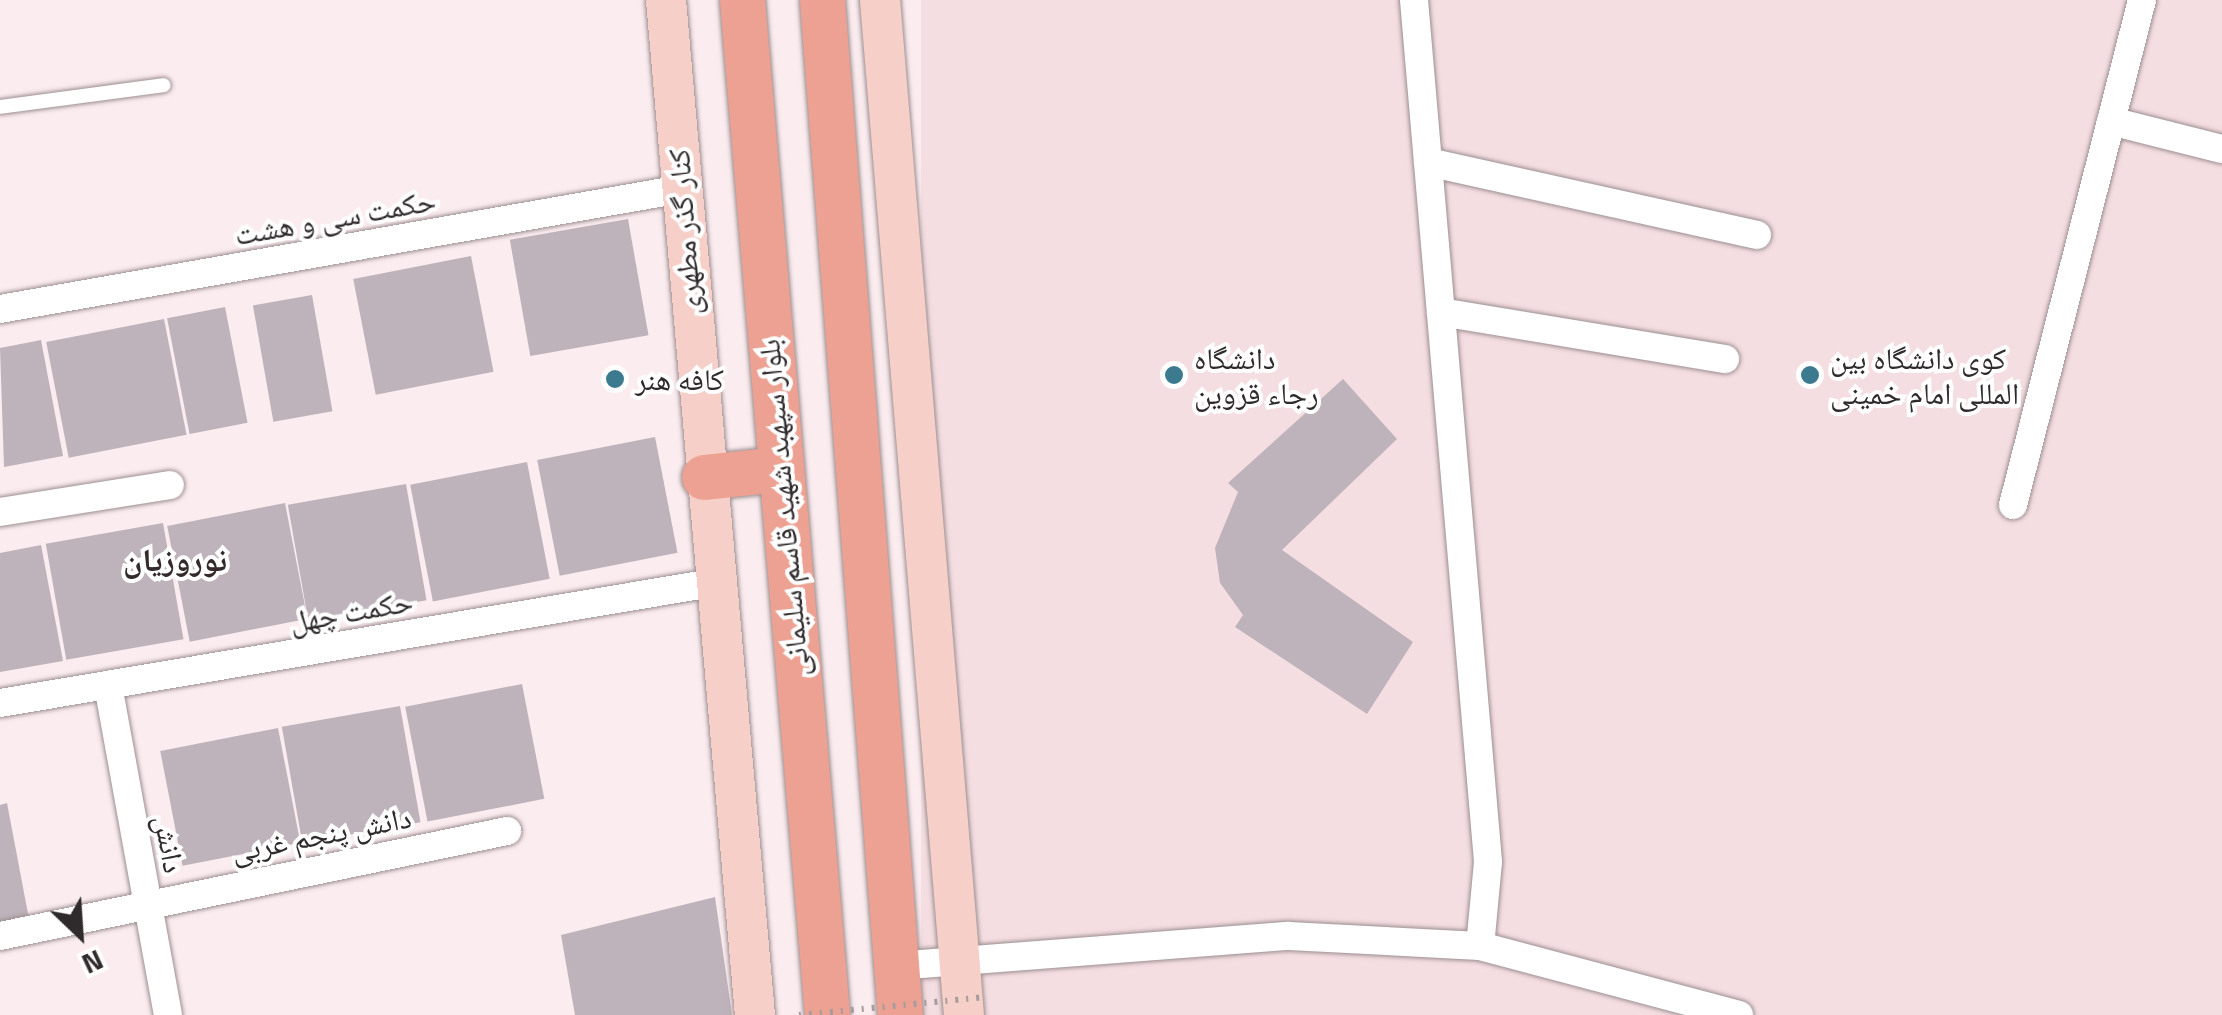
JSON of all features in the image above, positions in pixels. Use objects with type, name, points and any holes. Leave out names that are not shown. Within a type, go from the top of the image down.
[{"type":"main road","name":"بلوار سپهبد شهید قاسم سلیمانی","points":[[742,0],[828,1015]]},
{"type":"main road","points":[[822,0],[900,1015]]},
{"type":"main road","points":[[704,477],[779,469]]},
{"type":"street","name":"کنار گذر مطهری","points":[[666,0],[712,583],[756,1015]]},
{"type":"street","points":[[880,0],[958,960],[975,1006]]},
{"type":"street","points":[[1414,0],[1488,862],[1480,946]]},
{"type":"street","points":[[2013,504],[2142,0]]},
{"type":"street","points":[[2111,121],[2222,149]]},
{"type":"street","points":[[1428,162],[1756,235]]},
{"type":"street","name":"حکمت سی و هشت","points":[[0,309],[681,189]]},
{"type":"street","points":[[1441,312],[1725,359]]},
{"type":"street","points":[[0,512],[170,485]]},
{"type":"street","name":"حکمت چهل","points":[[0,703],[712,583]]},
{"type":"street","name":"دانش","points":[[108,685],[168,1015]]},
{"type":"street","name":"دانش پنجم غربی","points":[[0,936],[147,900],[507,830]]},
{"type":"street","points":[[895,966],[1289,936],[1480,946],[1739,1015]]},
{"type":"lane","points":[[0,107],[164,85]]},
{"type":"path","points":[[799,1015],[975,1006]]},
{"type":"shaded area","name":"کوی دانشگاه بین المللی امام خمینی","points":[[921,0],[2222,0],[2222,1015],[921,1015]]},
{"type":"building","points":[[628,219],[648,335],[530,356],[510,240]]},
{"type":"building","points":[[471,256],[494,372],[376,395],[353,279]]},
{"type":"building","points":[[312,295],[332,411],[273,422],[253,305]]},
{"type":"building","points":[[225,307],[248,423],[190,434],[167,318]]},
{"type":"building","points":[[164,319],[187,435],[69,458],[46,342]]},
{"type":"building","points":[[41,340],[63,456],[4,467],[0,348]]},
{"type":"building","name":"دانشگاه رجاء قزوین","points":[[1343,379],[1397,439],[1282,550],[1413,642],[1367,714],[1235,627],[1243,615],[1220,583],[1215,548],[1238,492],[1228,483]]},
{"type":"building","points":[[655,437],[678,553],[560,576],[537,460]]},
{"type":"building","points":[[527,462],[550,579],[433,602],[410,485]]},
{"type":"building","points":[[406,484],[426,600],[308,621],[288,505]]},
{"type":"building","points":[[285,503],[308,619],[190,642],[167,526]]},
{"type":"building","points":[[163,523],[183,639],[66,660],[46,544]]},
{"type":"building","points":[[41,545],[63,661],[0,672],[0,553]]},
{"type":"building","points":[[522,684],[544,799],[428,822],[405,707]]},
{"type":"building","points":[[400,706],[420,822],[302,843],[282,727]]},
{"type":"building","points":[[278,728],[300,843],[183,866],[160,751]]},
{"type":"building","points":[[7,803],[29,919],[0,925],[0,805]]},
{"type":"building","points":[[715,897],[732,1015],[575,1015],[561,935]]},
{"type":"place","name":"دانشگاه رجاء قزوین","points":[[1174,375]]},
{"type":"place","name":"کوی دانشگاه بین المللی امام خمینی","points":[[1810,375]]},
{"type":"place","name":"کافه هنر","points":[[615,379]]},
{"type":"district","name":"نوروزیان","points":[[175,559]]}]
